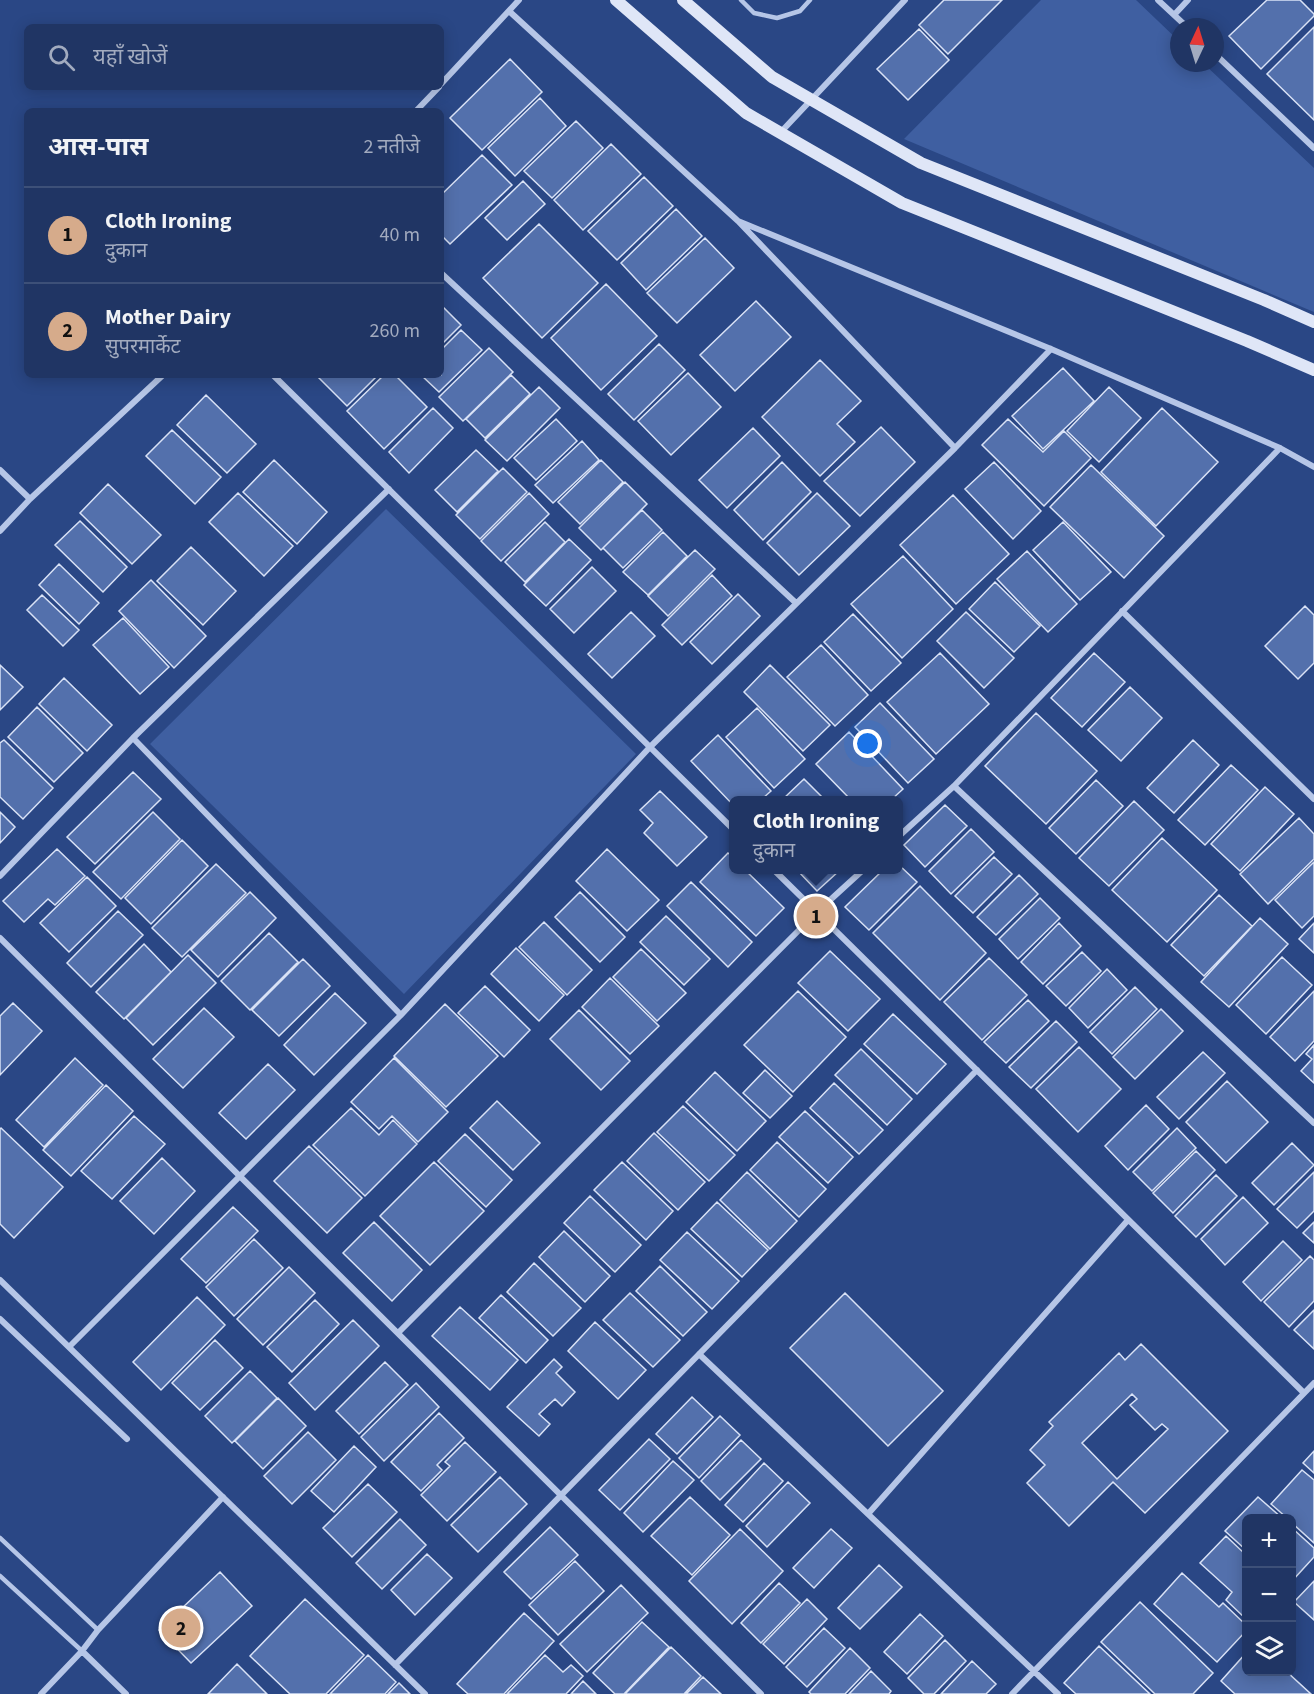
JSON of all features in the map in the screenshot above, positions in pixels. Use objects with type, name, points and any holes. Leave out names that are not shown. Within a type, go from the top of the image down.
[{"type":"street","points":[[444,82],[519,0]]},
{"type":"street","points":[[616,0],[746,113],[902,203],[1247,340],[1314,370]]},
{"type":"street","points":[[683,0],[772,77],[921,163],[1314,322]]},
{"type":"street","points":[[780,133],[905,0]]},
{"type":"street","points":[[1158,0],[1177,18]]},
{"type":"street","points":[[1174,15],[1188,0]]},
{"type":"street","points":[[509,11],[738,221],[956,448]]},
{"type":"street","points":[[1224,63],[1314,148]]},
{"type":"street","points":[[420,108],[436,90]]},
{"type":"street","points":[[738,221],[1051,349],[1280,448],[1314,467]]},
{"type":"street","points":[[444,276],[796,603]]},
{"type":"street","points":[[69,1347],[401,1015],[650,747],[956,448],[1051,349]]},
{"type":"street","points":[[0,531],[30,499],[160,378]]},
{"type":"street","points":[[276,378],[729,825]]},
{"type":"street","points":[[903,832],[954,786],[1280,448]]},
{"type":"street","points":[[0,470],[30,499]]},
{"type":"street","points":[[0,876],[133,738],[388,489]]},
{"type":"street","points":[[1122,611],[1314,799]]},
{"type":"street","points":[[133,738],[401,1015]]},
{"type":"street","points":[[954,786],[1314,1123]]},
{"type":"street","points":[[778,874],[1304,1393]]},
{"type":"street","points":[[398,1333],[817,912],[859,874]]},
{"type":"street","points":[[0,938],[761,1694]]},
{"type":"street","points":[[396,1665],[977,1070]]},
{"type":"street","points":[[868,1514],[1128,1220]]},
{"type":"street","points":[[0,1280],[425,1694]]},
{"type":"street","points":[[0,1319],[127,1439]]},
{"type":"street","points":[[699,1354],[1058,1694]]},
{"type":"street","points":[[1012,1694],[1314,1383]]},
{"type":"street","points":[[41,1694],[223,1497]]},
{"type":"street","points":[[82,1651],[126,1694]]},
{"type":"lane","points":[[741,0],[754,13],[777,18],[800,11],[810,0]]},
{"type":"lane","points":[[0,1538],[98,1630]]},
{"type":"lane","points":[[0,1576],[82,1651]]},
{"type":"shaded area","points":[[1041,0],[1136,0],[1170,32],[1170,72],[1213,72],[1314,168],[1314,312],[904,139]]},
{"type":"shaded area","points":[[386,509],[636,754],[404,994],[150,744]]},
{"type":"building","points":[[944,0],[1002,0],[948,54],[919,25]]},
{"type":"building","points":[[1267,0],[1300,0],[1314,16],[1261,69],[1229,36]]},
{"type":"building","points":[[1314,27],[1314,120],[1267,74]]},
{"type":"building","points":[[919,29],[949,60],[908,100],[877,69]]},
{"type":"building","points":[[510,59],[542,92],[482,150],[450,118]]},
{"type":"building","points":[[540,98],[566,126],[515,176],[488,148]]},
{"type":"building","points":[[576,121],[603,148],[552,198],[524,171]]},
{"type":"building","points":[[611,144],[641,174],[583,230],[554,200]]},
{"type":"building","points":[[482,155],[512,185],[450,244],[444,238],[444,192]]},
{"type":"building","points":[[644,177],[673,206],[617,260],[588,231]]},
{"type":"building","points":[[523,181],[545,204],[507,240],[485,218]]},
{"type":"building","points":[[676,209],[702,236],[646,290],[621,263]]},
{"type":"building","points":[[539,224],[598,283],[542,338],[483,278]]},
{"type":"building","points":[[705,238],[734,268],[677,323],[647,293]]},
{"type":"building","points":[[606,284],[657,336],[601,390],[551,338]]},
{"type":"building","points":[[756,301],[791,337],[735,391],[700,355]]},
{"type":"building","points":[[444,308],[461,325],[444,342]]},
{"type":"building","points":[[461,330],[482,350],[439,392],[424,378],[444,378],[444,347]]},
{"type":"building","points":[[659,344],[685,370],[634,420],[608,394]]},
{"type":"building","points":[[489,348],[513,372],[463,421],[439,397]]},
{"type":"building","points":[[820,360],[861,401],[837,424],[855,442],[820,476],[762,417]]},
{"type":"building","points":[[1063,368],[1094,401],[1043,449],[1012,416]]},
{"type":"building","points":[[688,373],[721,407],[671,455],[638,421]]},
{"type":"building","points":[[511,375],[530,394],[485,438],[466,419]]},
{"type":"building","points":[[319,378],[375,378],[347,406]]},
{"type":"building","points":[[381,378],[398,378],[427,407],[384,449],[347,411]]},
{"type":"building","points":[[539,387],[560,408],[507,461],[485,440]]},
{"type":"building","points":[[1109,387],[1141,418],[1099,462],[1067,431]]},
{"type":"building","points":[[206,395],[256,444],[227,473],[177,425]]},
{"type":"building","points":[[433,408],[453,428],[409,473],[389,452]]},
{"type":"building","points":[[1162,408],[1218,462],[1156,526],[1101,472]]},
{"type":"building","points":[[556,419],[577,441],[536,480],[514,458]]},
{"type":"building","points":[[1008,419],[1043,452],[1064,431],[1091,458],[1044,506],[982,445]]},
{"type":"building","points":[[881,427],[915,462],[860,516],[824,481]]},
{"type":"building","points":[[753,428],[780,456],[727,508],[699,480]]},
{"type":"building","points":[[172,430],[221,477],[195,504],[146,456]]},
{"type":"building","points":[[582,441],[599,460],[553,503],[535,485]]},
{"type":"building","points":[[476,450],[498,471],[457,512],[435,490]]},
{"type":"building","points":[[274,460],[327,512],[297,544],[243,492]]},
{"type":"building","points":[[601,460],[623,482],[580,524],[558,502]]},
{"type":"building","points":[[782,462],[811,492],[763,540],[734,510]]},
{"type":"building","points":[[994,462],[1041,511],[1013,539],[965,489]]},
{"type":"building","points":[[1091,465],[1164,536],[1124,578],[1050,507]]},
{"type":"building","points":[[503,468],[527,492],[480,539],[456,515]]},
{"type":"building","points":[[625,482],[647,504],[601,550],[579,528]]},
{"type":"building","points":[[108,484],[161,535],[132,564],[80,513]]},
{"type":"building","points":[[238,493],[293,546],[264,576],[209,522]]},
{"type":"building","points":[[529,493],[549,514],[501,561],[481,541]]},
{"type":"building","points":[[817,493],[850,526],[799,575],[767,543]]},
{"type":"building","points":[[953,495],[1009,554],[956,604],[900,545]]},
{"type":"building","points":[[642,510],[662,530],[623,568],[603,548]]},
{"type":"building","points":[[80,521],[127,567],[103,592],[55,545]]},
{"type":"building","points":[[545,522],[565,542],[525,582],[505,562]]},
{"type":"building","points":[[1063,522],[1111,572],[1080,600],[1033,550]]},
{"type":"building","points":[[663,532],[687,556],[648,595],[623,572]]},
{"type":"building","points":[[569,539],[591,560],[546,606],[524,585]]},
{"type":"building","points":[[191,547],[236,591],[203,625],[157,581]]},
{"type":"building","points":[[695,550],[715,569],[668,616],[648,596]]},
{"type":"building","points":[[1027,551],[1077,604],[1048,632],[997,579]]},
{"type":"building","points":[[903,556],[953,609],[902,658],[851,604]]},
{"type":"building","points":[[59,564],[99,603],[79,624],[39,585]]},
{"type":"building","points":[[592,567],[616,591],[574,633],[550,609]]},
{"type":"building","points":[[712,575],[732,596],[682,645],[662,625]]},
{"type":"building","points":[[151,580],[206,636],[174,668],[119,611]]},
{"type":"building","points":[[995,582],[1040,626],[1014,652],[969,609]]},
{"type":"building","points":[[738,594],[760,616],[712,664],[690,642]]},
{"type":"building","points":[[42,595],[79,630],[63,646],[27,610]]},
{"type":"building","points":[[1305,606],[1314,615],[1314,663],[1298,679],[1265,646]]},
{"type":"building","points":[[631,612],[655,636],[612,678],[588,654]]},
{"type":"building","points":[[966,612],[1014,658],[984,688],[937,641]]},
{"type":"building","points":[[853,614],[901,663],[871,691],[824,642]]},
{"type":"building","points":[[123,618],[169,667],[140,694],[93,645]]},
{"type":"building","points":[[821,645],[868,695],[835,726],[787,677]]},
{"type":"building","points":[[940,653],[989,704],[936,754],[887,702]]},
{"type":"building","points":[[1094,653],[1125,682],[1082,727],[1051,698]]},
{"type":"building","points":[[0,665],[23,687],[0,710]]},
{"type":"building","points":[[770,665],[830,725],[803,751],[744,692]]},
{"type":"building","points":[[64,678],[112,725],[87,751],[39,704]]},
{"type":"building","points":[[1130,687],[1162,718],[1121,761],[1088,730]]},
{"type":"building","points":[[880,703],[934,759],[908,783],[855,727]]},
{"type":"building","points":[[37,707],[83,753],[54,782],[8,737]]},
{"type":"building","points":[[757,708],[805,759],[774,788],[726,737]]},
{"type":"building","points":[[1036,713],[1097,771],[1046,824],[985,766]]},
{"type":"building","points":[[849,732],[903,789],[895,796],[847,796],[816,764]]},
{"type":"building","points":[[718,735],[771,791],[765,796],[729,796],[729,801],[691,761]]},
{"type":"building","points":[[4,740],[53,788],[23,819],[0,797],[0,743]]},
{"type":"building","points":[[1193,740],[1219,765],[1174,813],[1147,788]]},
{"type":"building","points":[[1231,765],[1258,790],[1205,845],[1178,820]]},
{"type":"building","points":[[133,772],[161,799],[95,864],[67,837]]},
{"type":"building","points":[[804,779],[821,796],[786,796]]},
{"type":"building","points":[[1096,780],[1123,806],[1076,854],[1049,828]]},
{"type":"building","points":[[1265,787],[1294,814],[1240,871],[1211,844]]},
{"type":"building","points":[[660,791],[707,837],[677,866],[644,833],[653,823],[640,810]]},
{"type":"building","points":[[1134,801],[1164,830],[1109,886],[1079,858]]},
{"type":"building","points":[[945,805],[967,826],[925,867],[904,845]]},
{"type":"building","points":[[0,812],[15,827],[0,843]]},
{"type":"building","points":[[153,812],[180,839],[121,899],[93,872]]},
{"type":"building","points":[[1299,818],[1314,834],[1314,859],[1268,904],[1240,874]]},
{"type":"building","points":[[971,829],[994,852],[951,894],[929,871]]},
{"type":"building","points":[[1162,838],[1217,890],[1167,942],[1112,890]]},
{"type":"building","points":[[182,840],[208,866],[151,924],[125,898]]},
{"type":"building","points":[[57,849],[85,876],[55,905],[48,899],[24,922],[3,901]]},
{"type":"building","points":[[607,849],[659,900],[627,931],[576,881]]},
{"type":"building","points":[[728,853],[729,874],[749,874],[784,908],[756,936],[700,882]]},
{"type":"building","points":[[994,857],[1012,874],[973,913],[955,896]]},
{"type":"building","points":[[1314,862],[1314,916],[1302,928],[1275,900]]},
{"type":"building","points":[[216,864],[246,893],[182,957],[152,928]]},
{"type":"building","points":[[903,869],[917,882],[869,930],[845,907],[879,874],[903,874]]},
{"type":"building","points":[[801,874],[836,874],[817,891]]},
{"type":"building","points":[[1019,875],[1038,894],[996,935],[977,917]]},
{"type":"building","points":[[87,877],[116,906],[69,952],[40,923]]},
{"type":"building","points":[[691,882],[752,942],[728,967],[667,906]]},
{"type":"building","points":[[920,886],[986,953],[940,1000],[873,933]]},
{"type":"building","points":[[250,892],[276,918],[218,977],[191,950]]},
{"type":"building","points":[[580,892],[625,937],[600,962],[555,917]]},
{"type":"building","points":[[1219,895],[1252,926],[1204,976],[1171,945]]},
{"type":"building","points":[[1040,898],[1060,918],[1018,959],[999,939]]},
{"type":"building","points":[[118,911],[143,935],[91,987],[67,963]]},
{"type":"building","points":[[666,916],[710,959],[684,985],[640,942]]},
{"type":"building","points":[[1260,918],[1288,944],[1229,1007],[1201,982]]},
{"type":"building","points":[[544,922],[592,970],[567,995],[519,947]]},
{"type":"building","points":[[1059,923],[1081,946],[1043,984],[1021,962]]},
{"type":"building","points":[[1314,923],[1314,953],[1299,939]]},
{"type":"building","points":[[269,933],[298,962],[250,1010],[221,981]]},
{"type":"building","points":[[144,944],[171,972],[124,1019],[96,992]]},
{"type":"building","points":[[516,948],[564,995],[539,1021],[491,974]]},
{"type":"building","points":[[641,949],[686,993],[657,1021],[613,977]]},
{"type":"building","points":[[830,951],[880,999],[848,1031],[798,983]]},
{"type":"building","points":[[1082,952],[1101,971],[1066,1006],[1046,986]]},
{"type":"building","points":[[188,955],[216,983],[153,1045],[126,1018]]},
{"type":"building","points":[[1282,957],[1312,985],[1266,1034],[1236,1005]]},
{"type":"building","points":[[989,958],[1027,995],[982,1040],[944,1002]]},
{"type":"building","points":[[303,959],[330,986],[279,1036],[252,1010]]},
{"type":"building","points":[[1107,969],[1127,990],[1088,1028],[1069,1008]]},
{"type":"building","points":[[610,978],[659,1026],[630,1054],[582,1007]]},
{"type":"building","points":[[485,986],[530,1030],[504,1057],[458,1013]]},
{"type":"building","points":[[1135,987],[1157,1009],[1112,1054],[1090,1032]]},
{"type":"building","points":[[798,991],[846,1037],[793,1092],[744,1045]]},
{"type":"building","points":[[1314,991],[1314,1041],[1295,1061],[1270,1037]]},
{"type":"building","points":[[335,993],[366,1023],[314,1075],[284,1045]]},
{"type":"building","points":[[1028,1000],[1049,1021],[1006,1063],[984,1042]]},
{"type":"building","points":[[13,1003],[42,1031],[0,1075],[0,1016]]},
{"type":"building","points":[[445,1004],[498,1056],[446,1107],[394,1056]]},
{"type":"building","points":[[204,1008],[234,1037],[183,1088],[153,1059]]},
{"type":"building","points":[[1161,1009],[1183,1031],[1135,1079],[1113,1057]]},
{"type":"building","points":[[579,1010],[630,1061],[601,1090],[550,1039]]},
{"type":"building","points":[[893,1014],[946,1064],[917,1094],[864,1044]]},
{"type":"building","points":[[1056,1021],[1077,1042],[1031,1088],[1009,1067]]},
{"type":"building","points":[[1314,1045],[1314,1083],[1301,1071],[1312,1059],[1306,1054]]},
{"type":"building","points":[[1079,1047],[1121,1089],[1078,1132],[1036,1089]]},
{"type":"building","points":[[861,1049],[912,1099],[887,1125],[835,1075]]},
{"type":"building","points":[[1203,1052],[1225,1073],[1179,1119],[1157,1097]]},
{"type":"building","points":[[75,1058],[103,1085],[44,1147],[16,1120]]},
{"type":"building","points":[[394,1058],[448,1112],[418,1142],[392,1116],[379,1129],[351,1102]]},
{"type":"building","points":[[268,1064],[295,1090],[246,1139],[219,1113]]},
{"type":"building","points":[[765,1070],[792,1096],[770,1118],[743,1093]]},
{"type":"building","points":[[715,1072],[766,1121],[737,1151],[686,1102]]},
{"type":"building","points":[[1227,1081],[1268,1122],[1226,1163],[1186,1122]]},
{"type":"building","points":[[834,1083],[883,1130],[859,1154],[810,1108]]},
{"type":"building","points":[[106,1085],[133,1111],[71,1176],[43,1150]]},
{"type":"building","points":[[497,1101],[540,1143],[513,1170],[470,1128]]},
{"type":"building","points":[[1146,1105],[1169,1129],[1128,1170],[1105,1146]]},
{"type":"building","points":[[683,1106],[735,1155],[709,1181],[657,1132]]},
{"type":"building","points":[[351,1108],[379,1135],[393,1120],[417,1144],[365,1196],[313,1145]]},
{"type":"building","points":[[805,1111],[853,1157],[828,1183],[779,1137]]},
{"type":"building","points":[[134,1116],[165,1144],[112,1199],[81,1171]]},
{"type":"building","points":[[1,1128],[63,1187],[14,1238],[0,1224]]},
{"type":"building","points":[[1177,1128],[1196,1148],[1152,1191],[1133,1172]]},
{"type":"building","points":[[654,1133],[705,1182],[678,1210],[627,1161]]},
{"type":"building","points":[[465,1134],[512,1180],[486,1207],[438,1161]]},
{"type":"building","points":[[777,1142],[826,1189],[799,1217],[750,1170]]},
{"type":"building","points":[[1292,1143],[1314,1165],[1274,1205],[1252,1183]]},
{"type":"building","points":[[309,1146],[362,1198],[327,1233],[274,1181]]},
{"type":"building","points":[[1196,1151],[1215,1170],[1173,1213],[1153,1193]]},
{"type":"building","points":[[162,1158],[195,1191],[154,1234],[120,1201]]},
{"type":"building","points":[[434,1162],[484,1211],[430,1265],[380,1216]]},
{"type":"building","points":[[622,1162],[673,1211],[646,1240],[594,1190]]},
{"type":"building","points":[[747,1172],[797,1221],[770,1249],[720,1200]]},
{"type":"building","points":[[1314,1172],[1314,1211],[1297,1228],[1277,1209]]},
{"type":"building","points":[[1216,1175],[1237,1196],[1196,1237],[1175,1216]]},
{"type":"building","points":[[590,1196],[641,1245],[615,1272],[564,1223]]},
{"type":"building","points":[[1243,1197],[1268,1223],[1225,1265],[1201,1239]]},
{"type":"building","points":[[717,1202],[768,1250],[742,1277],[691,1229]]},
{"type":"building","points":[[233,1207],[258,1231],[206,1283],[181,1259]]},
{"type":"building","points":[[374,1222],[422,1270],[392,1301],[343,1253]]},
{"type":"building","points":[[1314,1222],[1314,1243],[1303,1233]]},
{"type":"building","points":[[564,1231],[610,1276],[585,1302],[539,1257]]},
{"type":"building","points":[[687,1232],[739,1281],[712,1309],[660,1260]]},
{"type":"building","points":[[254,1239],[283,1268],[234,1316],[206,1287]]},
{"type":"building","points":[[1283,1241],[1302,1260],[1261,1301],[1243,1282]]},
{"type":"building","points":[[1310,1256],[1314,1260],[1314,1301],[1289,1327],[1264,1302]]},
{"type":"building","points":[[534,1263],[581,1308],[553,1336],[507,1292]]},
{"type":"building","points":[[660,1266],[707,1312],[683,1336],[636,1291]]},
{"type":"building","points":[[289,1267],[315,1293],[263,1345],[237,1319]]},
{"type":"building","points":[[630,1293],[680,1340],[653,1367],[603,1320]]},
{"type":"building","points":[[845,1293],[943,1391],[888,1446],[790,1348]]},
{"type":"building","points":[[501,1295],[548,1340],[526,1363],[479,1318]]},
{"type":"building","points":[[197,1297],[225,1325],[161,1390],[133,1362]]},
{"type":"building","points":[[315,1300],[339,1324],[292,1372],[267,1347]]},
{"type":"building","points":[[460,1307],[518,1360],[490,1390],[432,1336]]},
{"type":"building","points":[[1314,1310],[1314,1349],[1294,1330]]},
{"type":"building","points":[[353,1320],[379,1346],[315,1410],[289,1383]]},
{"type":"building","points":[[595,1322],[646,1370],[618,1399],[568,1351]]},
{"type":"building","points":[[215,1340],[243,1368],[200,1410],[172,1383]]},
{"type":"building","points":[[1141,1344],[1228,1431],[1145,1513],[1113,1482],[1069,1526],[1027,1483],[1045,1465],[1030,1450],[1053,1426],[1049,1422],[1119,1353],[1125,1360]],"holes":[[[1132,1394],[1137,1399],[1130,1405],[1155,1430],[1162,1424],[1168,1429],[1117,1479],[1082,1443]]]},
{"type":"building","points":[[554,1359],[562,1367],[556,1373],[575,1392],[562,1406],[555,1399],[539,1414],[550,1424],[539,1436],[507,1407]]},
{"type":"building","points":[[385,1362],[408,1385],[359,1434],[336,1411]]},
{"type":"building","points":[[250,1371],[277,1398],[232,1443],[205,1416]]},
{"type":"building","points":[[416,1383],[439,1407],[384,1461],[361,1437]]},
{"type":"building","points":[[692,1397],[713,1417],[677,1454],[656,1434]]},
{"type":"building","points":[[278,1398],[306,1426],[263,1469],[235,1441]]},
{"type":"building","points":[[439,1413],[464,1438],[437,1465],[442,1470],[421,1491],[391,1462]]},
{"type":"building","points":[[720,1416],[740,1435],[699,1478],[679,1458]]},
{"type":"building","points":[[308,1432],[336,1460],[292,1504],[264,1476]]},
{"type":"building","points":[[649,1439],[670,1459],[620,1510],[599,1490]]},
{"type":"building","points":[[741,1440],[761,1459],[720,1500],[701,1481]]},
{"type":"building","points":[[465,1442],[496,1472],[447,1521],[421,1495],[450,1466],[445,1462]]},
{"type":"building","points":[[354,1446],[376,1467],[334,1512],[311,1491]]},
{"type":"building","points":[[1314,1451],[1314,1473],[1303,1463]]},
{"type":"building","points":[[673,1461],[694,1480],[643,1532],[624,1513]]},
{"type":"building","points":[[764,1463],[783,1481],[743,1522],[725,1505]]},
{"type":"building","points":[[1302,1470],[1314,1480],[1314,1543],[1296,1527],[1296,1514],[1282,1514],[1271,1504]]},
{"type":"building","points":[[500,1477],[527,1504],[478,1552],[451,1525]]},
{"type":"building","points":[[788,1482],[810,1503],[767,1547],[746,1526]]},
{"type":"building","points":[[368,1484],[397,1512],[352,1557],[323,1528]]},
{"type":"building","points":[[690,1497],[730,1535],[692,1575],[651,1536]]},
{"type":"building","points":[[1258,1497],[1277,1514],[1242,1514],[1242,1546],[1225,1531]]},
{"type":"building","points":[[400,1519],[426,1545],[382,1589],[356,1563]]},
{"type":"building","points":[[550,1527],[578,1555],[531,1599],[504,1572]]},
{"type":"building","points":[[740,1529],[783,1571],[732,1624],[689,1581]]},
{"type":"building","points":[[831,1529],[852,1548],[814,1588],[793,1568]]},
{"type":"building","points":[[1296,1532],[1314,1548],[1314,1557],[1296,1577]]},
{"type":"building","points":[[1226,1536],[1242,1551],[1242,1615],[1226,1600],[1232,1592],[1200,1563]]},
{"type":"building","points":[[427,1554],[452,1578],[415,1615],[391,1590]]},
{"type":"building","points":[[575,1561],[604,1591],[558,1635],[529,1605]]},
{"type":"building","points":[[879,1565],[902,1587],[860,1629],[838,1608]]},
{"type":"building","points":[[220,1572],[252,1606],[191,1663],[159,1630]]},
{"type":"building","points":[[1182,1573],[1219,1607],[1223,1603],[1242,1621],[1242,1635],[1217,1662],[1154,1604]]},
{"type":"building","points":[[1314,1581],[1314,1620],[1296,1604],[1296,1600]]},
{"type":"building","points":[[779,1583],[800,1603],[761,1643],[741,1623]]},
{"type":"building","points":[[621,1585],[648,1613],[587,1672],[560,1644]]},
{"type":"building","points":[[305,1599],[364,1655],[326,1694],[290,1694],[250,1656]]},
{"type":"building","points":[[807,1599],[827,1619],[784,1664],[763,1644]]},
{"type":"building","points":[[1140,1602],[1213,1673],[1193,1694],[1155,1694],[1101,1642]]},
{"type":"building","points":[[524,1613],[554,1641],[504,1694],[468,1694],[457,1684]]},
{"type":"building","points":[[920,1614],[943,1636],[907,1674],[884,1652]]},
{"type":"building","points":[[642,1622],[669,1647],[624,1694],[615,1694],[593,1673]]},
{"type":"building","points":[[824,1628],[845,1648],[807,1687],[786,1667]]},
{"type":"building","points":[[945,1640],[966,1661],[934,1694],[924,1694],[908,1678]]},
{"type":"building","points":[[1099,1646],[1150,1694],[1076,1694],[1064,1683]]},
{"type":"building","points":[[671,1647],[701,1676],[684,1694],[625,1694]]},
{"type":"building","points":[[850,1648],[870,1668],[845,1694],[811,1694],[809,1692]]},
{"type":"building","points":[[368,1655],[396,1682],[385,1694],[330,1694]]},
{"type":"building","points":[[545,1655],[563,1672],[571,1665],[583,1676],[566,1694],[507,1694]]},
{"type":"building","points":[[1242,1657],[1242,1676],[1291,1676],[1311,1694],[1235,1694],[1221,1681]]},
{"type":"building","points":[[972,1661],[996,1684],[986,1694],[941,1694]]},
{"type":"building","points":[[237,1664],[267,1694],[208,1694]]},
{"type":"building","points":[[871,1671],[891,1691],[889,1694],[849,1694]]},
{"type":"building","points":[[703,1677],[721,1694],[686,1694]]},
{"type":"building","points":[[583,1681],[596,1694],[571,1694]]},
{"type":"building","points":[[399,1683],[410,1694],[388,1694]]},
{"type":"place","name":"Cloth Ironing","points":[[816,916]]},
{"type":"place","name":"Mother Dairy","points":[[181,1628]]}]
